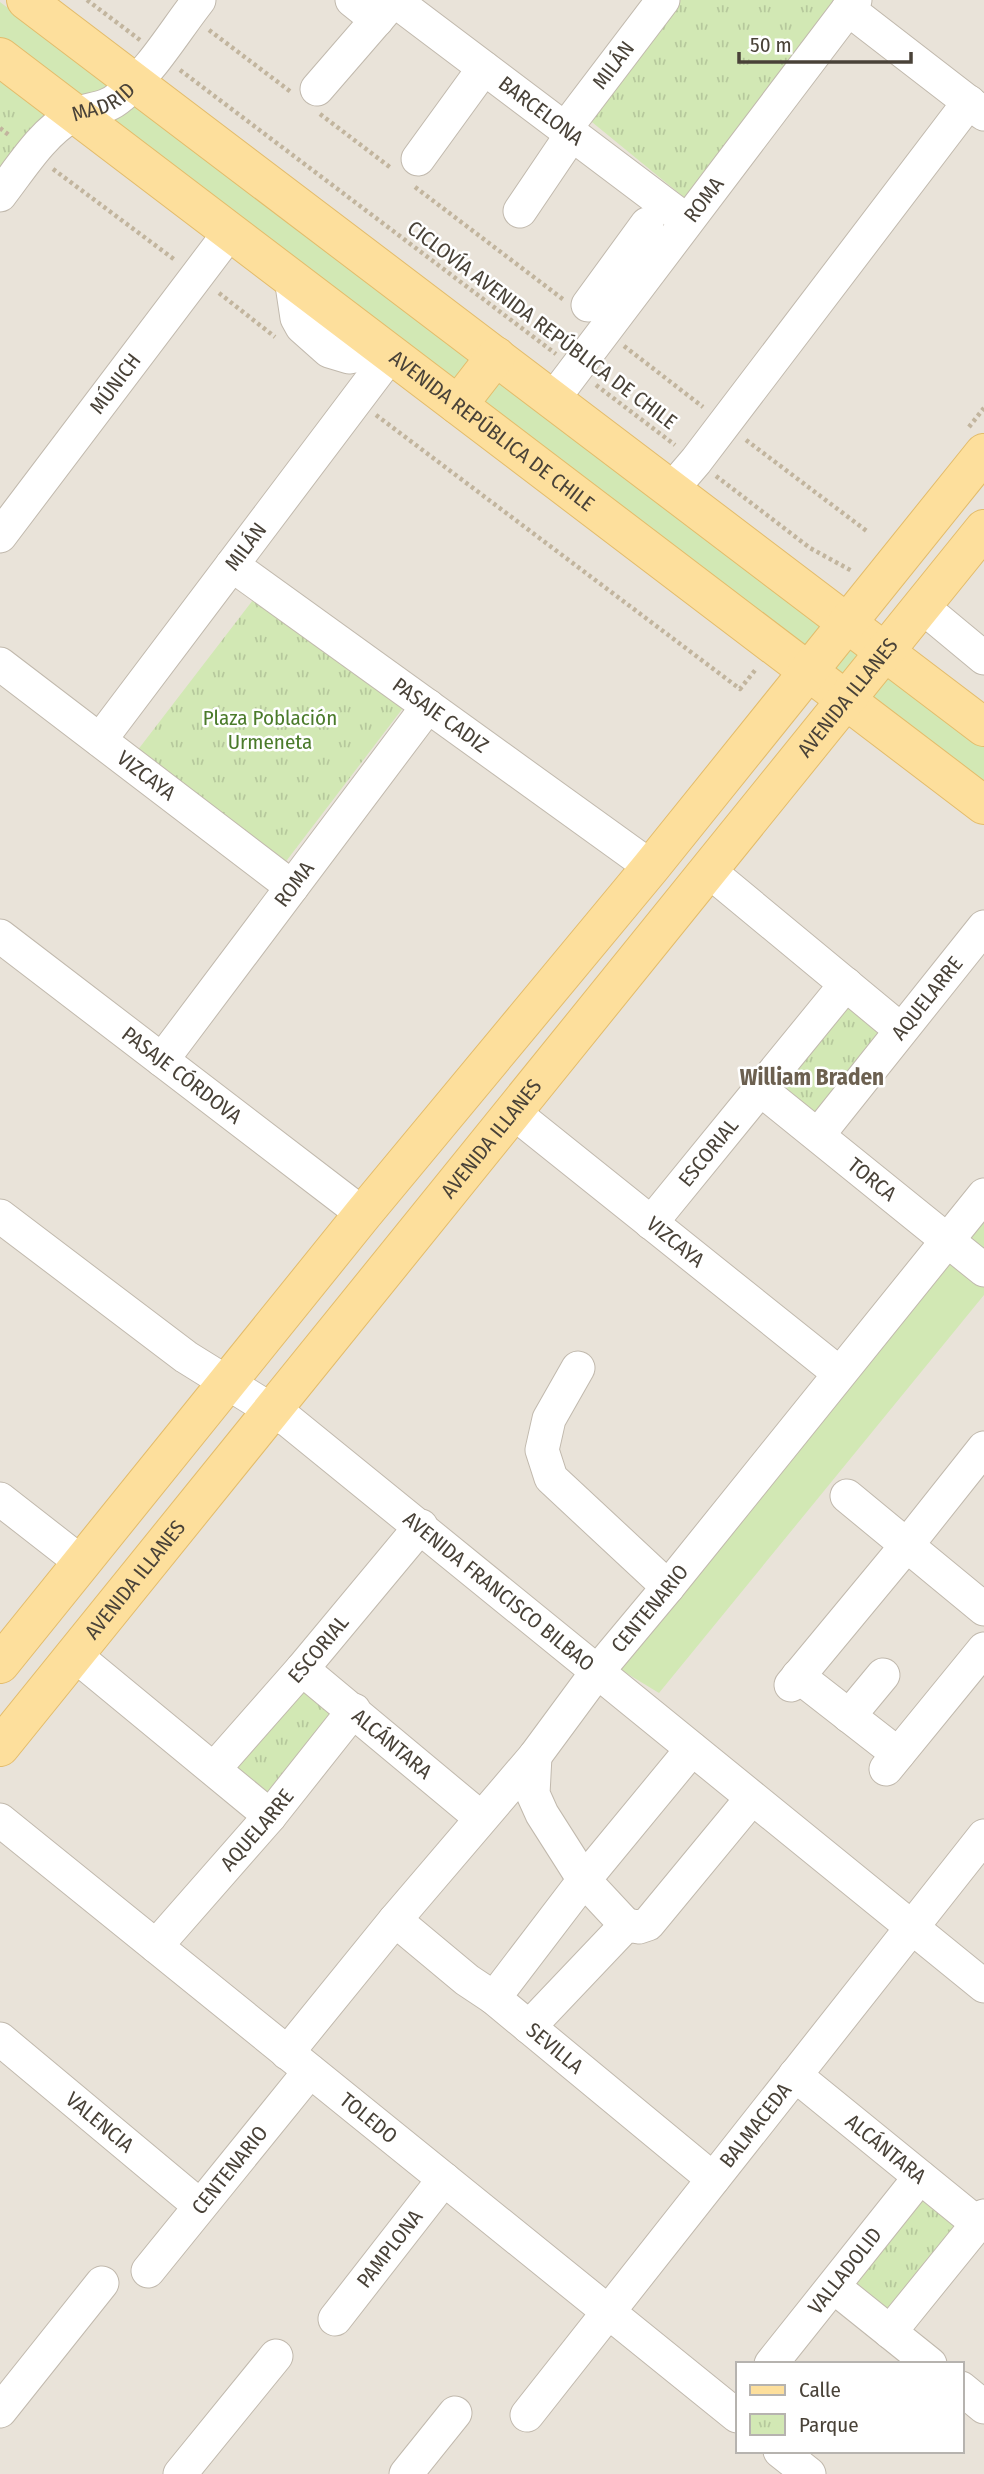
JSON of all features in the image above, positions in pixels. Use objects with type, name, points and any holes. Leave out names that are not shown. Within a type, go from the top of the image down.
[{"type":"main road","points":[[26,0],[147,68],[496,356],[553,399],[684,475],[848,622],[984,727]]},
{"type":"main road","name":"AVENIDA REPÚBLICA DE CHILE","points":[[0,57],[846,701],[975,786]]},
{"type":"main road","points":[[458,405],[496,356]]},
{"type":"main road","points":[[0,1664],[363,1214],[651,867],[984,453]]},
{"type":"main road","name":"AVENIDA ILLANES","points":[[0,1747],[984,529]]},
{"type":"street","name":"MILÁN","points":[[520,211],[569,132],[663,0]]},
{"type":"street","name":"BARCELONA","points":[[391,5],[484,68],[687,221]]},
{"type":"street","points":[[310,99],[391,5]]},
{"type":"street","points":[[684,475],[976,108],[851,5]]},
{"type":"street","name":"ROMA","points":[[553,399],[576,369],[596,318],[643,247],[687,221],[851,5]]},
{"type":"street","name":"MADRID","points":[[0,195],[56,127],[75,114],[100,109],[118,99],[147,68],[193,7]]},
{"type":"street","points":[[406,170],[484,68]]},
{"type":"street","name":"MÚNICH","points":[[0,536],[230,232]]},
{"type":"street","name":"MILÁN","points":[[100,740],[356,400],[388,352]]},
{"type":"street","name":"PASAJE CADIZ","points":[[232,565],[651,867]]},
{"type":"street","points":[[937,619],[984,658]]},
{"type":"street","name":"VIZCAYA","points":[[0,664],[292,887]]},
{"type":"street","name":"ROMA","points":[[162,1060],[428,706]]},
{"type":"street","points":[[709,871],[901,1030]]},
{"type":"street","name":"AQUELARRE","points":[[818,1135],[984,927]]},
{"type":"street","name":"PASAJE CÓRDOVA","points":[[0,936],[363,1214]]},
{"type":"street","name":"ESCORIAL","points":[[651,1223],[846,984]]},
{"type":"street","name":"TORCA","points":[[761,1089],[984,1270]]},
{"type":"street","name":"VIZCAYA","points":[[513,1112],[839,1373]]},
{"type":"street","name":"CENTENARIO","points":[[148,2271],[200,2206],[395,1920],[536,1756],[597,1672],[984,1195]]},
{"type":"street","name":"AVENIDA FRANCISCO BILBAO","points":[[0,1216],[186,1357],[272,1410],[421,1526],[984,1986]]},
{"type":"street","points":[[578,1368],[549,1419],[542,1450],[551,1478],[668,1587]]},
{"type":"street","points":[[984,1448],[794,1680],[849,1716],[892,1762],[984,1649]]},
{"type":"street","points":[[847,1496],[984,1609]]},
{"type":"street","points":[[0,1499],[82,1563]]},
{"type":"street","name":"ESCORIAL","points":[[214,1769],[302,1669],[421,1526]]},
{"type":"street","points":[[76,1656],[270,1816]]},
{"type":"street","name":"ALCÁNTARA","points":[[302,1669],[481,1818]]},
{"type":"street","points":[[849,1716],[883,1675]]},
{"type":"street","name":"AQUELARRE","points":[[156,1947],[270,1816],[354,1710]]},
{"type":"street","points":[[494,1998],[584,1880],[692,1749]]},
{"type":"street","points":[[536,1756],[533,1794],[542,1814],[584,1880],[626,1925],[639,1927],[648,1924],[752,1798]]},
{"type":"street","name":"TOLEDO","points":[[0,1820],[608,2312],[735,2411]]},
{"type":"street","name":"BALMACEDA","points":[[527,2415],[984,1836]]},
{"type":"street","name":"SEVILLA","points":[[395,1920],[713,2179]]},
{"type":"street","points":[[529,2027],[626,1925]]},
{"type":"street","name":"VALENCIA","points":[[0,2039],[200,2206]]},
{"type":"street","name":"ALCÁNTARA","points":[[795,2075],[920,2177],[981,2220]]},
{"type":"street","name":"VALLADOLID","points":[[773,2362],[920,2177]]},
{"type":"street","name":"PAMPLONA","points":[[335,2319],[444,2179]]},
{"type":"street","points":[[890,2332],[981,2220]]},
{"type":"street","points":[[0,2411],[102,2283]]},
{"type":"street","points":[[834,2287],[928,2362]]},
{"type":"street","points":[[180,2474],[276,2356]]},
{"type":"street","points":[[963,2390],[984,2407]]},
{"type":"street","points":[[406,2474],[455,2413]]},
{"type":"street","points":[[783,2453],[809,2474]]},
{"type":"path","name":"CICLOVÍA AVENIDA REPÚBLICA DE CHILE","points":[[87,0],[147,68],[576,369],[684,475],[878,586]]},
{"type":"path","points":[[193,7],[596,318],[724,423],[868,532]]},
{"type":"path","points":[[0,128],[282,342]]},
{"type":"path","points":[[356,400],[740,689],[763,661]]},
{"type":"shaded area","points":[[0,0],[984,0],[984,2474],[0,2474]]},
{"type":"green space","points":[[675,0],[837,0],[686,199],[587,118]]},
{"type":"green space","points":[[0,2],[984,746],[984,790],[0,44]]},
{"type":"green space","points":[[0,81],[44,115],[0,174]]},
{"type":"green space","name":"Plaza Población Urmeneta","points":[[256,596],[403,708],[284,864],[137,751]]},
{"type":"green space","points":[[849,994],[894,1030],[818,1124],[773,1088]]},
{"type":"green space","points":[[984,1208],[984,1295],[659,1693],[613,1665]]},
{"type":"green space","points":[[289,1680],[339,1721],[261,1819],[210,1777]]},
{"type":"green space","points":[[920,2188],[969,2229],[895,2321],[843,2278]]},
{"type":"district","name":"William Braden","points":[[812,1077]]}]
